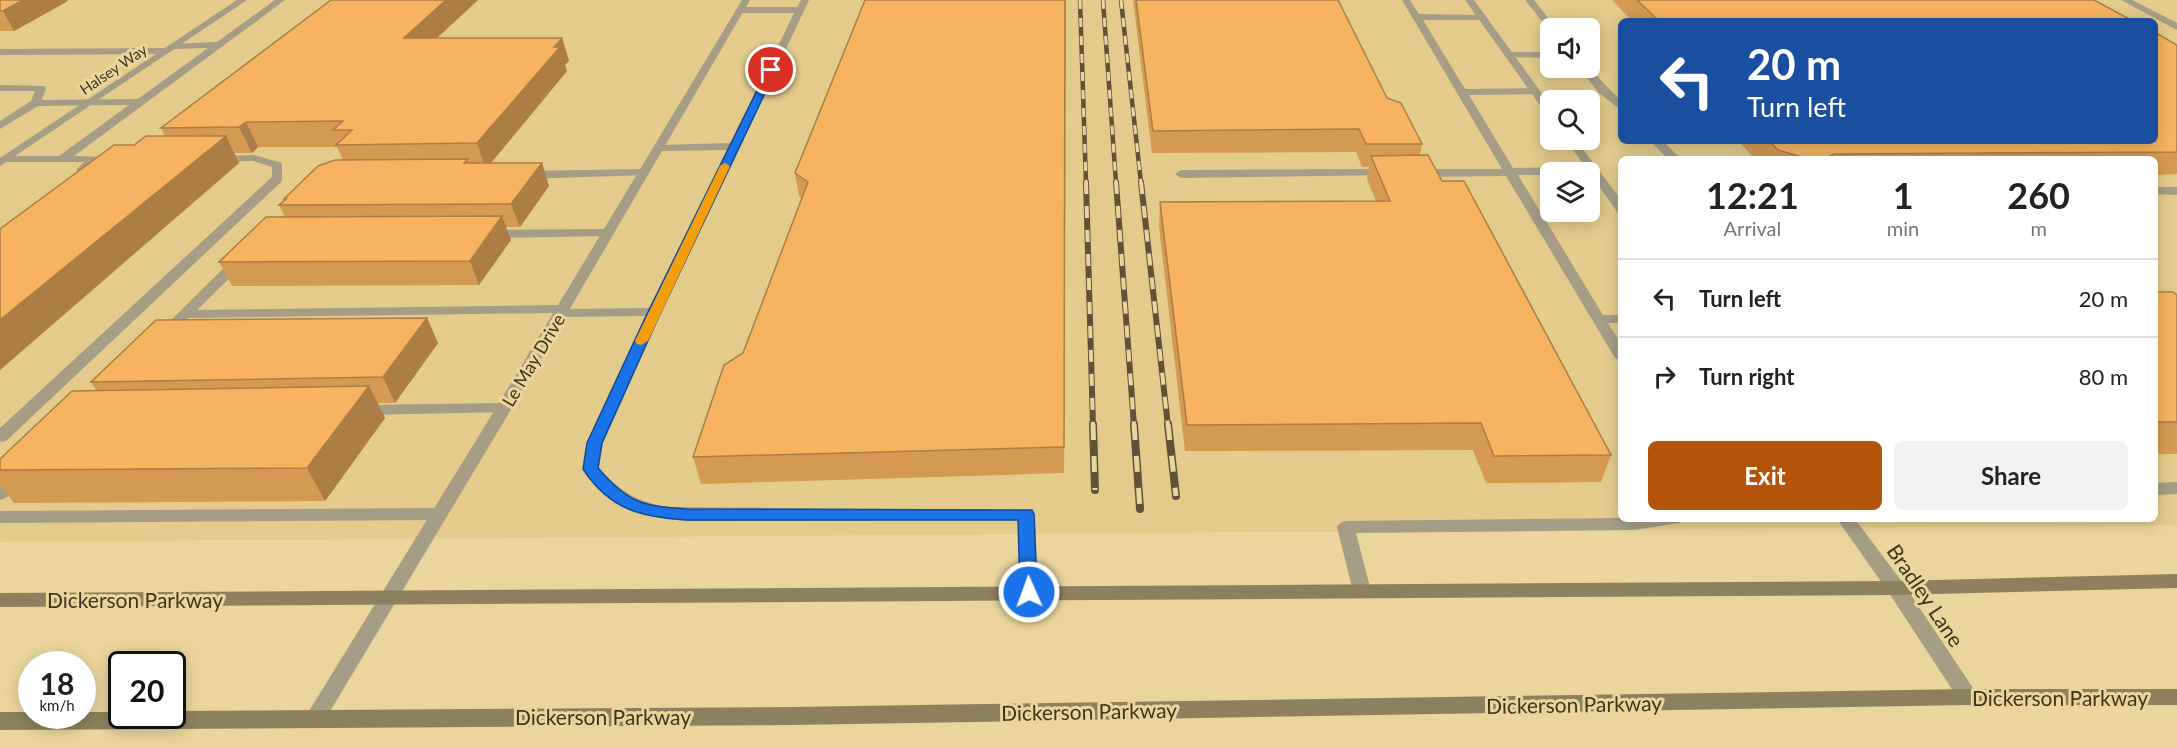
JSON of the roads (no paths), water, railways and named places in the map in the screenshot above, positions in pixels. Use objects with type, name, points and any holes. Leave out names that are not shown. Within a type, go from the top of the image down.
[{"type":"main road","name":"Dickerson Parkway","points":[[0,600],[1896,588],[2177,581]]},
{"type":"main road","name":"Dickerson Parkway","points":[[0,721],[316,717],[790,716],[1968,697],[2177,697]]},
{"type":"street","name":"Halsey Way","points":[[3,161],[243,0]]},
{"type":"street","points":[[62,159],[281,0]]},
{"type":"street","points":[[1406,0],[1618,352]]},
{"type":"street","points":[[1469,0],[1540,98]]},
{"type":"street","points":[[1529,0],[1544,18]]},
{"type":"street","points":[[2125,0],[2174,23]]},
{"type":"street","points":[[743,5],[803,5],[655,312],[595,443],[591,469],[608,490],[629,505],[653,512],[687,515],[1026,514],[1029,592]]},
{"type":"street","name":"Le May Drive","points":[[316,717],[504,408],[743,5]]},
{"type":"street","points":[[1417,17],[1481,17]]},
{"type":"street","points":[[0,52],[219,45]]},
{"type":"street","points":[[1509,55],[1540,55]]},
{"type":"street","points":[[1592,78],[1618,104]]},
{"type":"street","points":[[0,88],[41,88],[36,103]]},
{"type":"street","points":[[1462,92],[1535,91]]},
{"type":"street","points":[[0,126],[36,103],[141,102]]},
{"type":"street","points":[[1659,144],[1673,156]]},
{"type":"street","points":[[658,148],[735,147]]},
{"type":"street","points":[[0,437],[278,178],[278,165],[254,158],[209,159]]},
{"type":"street","points":[[3,161],[101,159],[67,180]]},
{"type":"street","points":[[1181,174],[1540,172]]},
{"type":"street","points":[[513,175],[643,173]]},
{"type":"street","points":[[1600,178],[1615,193]]},
{"type":"street","points":[[2158,191],[2177,191]]},
{"type":"street","points":[[478,234],[608,233]]},
{"type":"street","points":[[153,345],[250,250]]},
{"type":"street","points":[[185,314],[655,312]]},
{"type":"street","points":[[1598,319],[1618,319]]},
{"type":"street","points":[[349,411],[504,408]]},
{"type":"street","points":[[0,494],[32,463]]},
{"type":"street","points":[[2158,489],[2177,488]]},
{"type":"street","points":[[0,517],[438,514]]},
{"type":"street","points":[[1362,591],[1346,527],[1650,522]]},
{"type":"street","name":"Bradley Lane","points":[[1848,522],[1896,588],[1968,697]]},
{"type":"railway","points":[[1080,0],[1086,183]]},
{"type":"railway","points":[[1103,0],[1116,183]]},
{"type":"railway","points":[[1121,0],[1141,183]]},
{"type":"railway","points":[[1086,182],[1093,426]]},
{"type":"railway","points":[[1116,182],[1134,426]]},
{"type":"railway","points":[[1141,182],[1168,426]]},
{"type":"railway","points":[[1093,424],[1095,490]]},
{"type":"railway","points":[[1134,424],[1140,509]]},
{"type":"railway","points":[[1168,424],[1176,496]]}]
